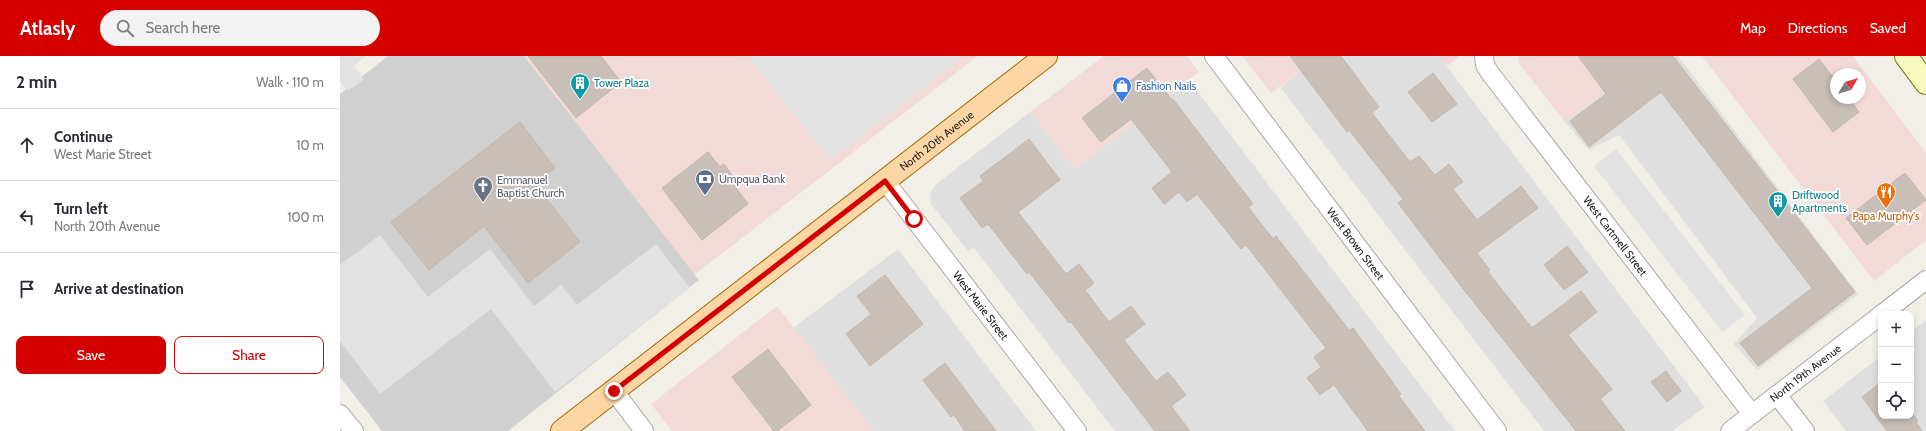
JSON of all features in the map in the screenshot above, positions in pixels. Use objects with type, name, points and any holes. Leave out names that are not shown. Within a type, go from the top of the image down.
[{"type":"main road","name":"North 20th Avenue","points":[[562,431],[1046,56]]},
{"type":"main road","points":[[1906,56],[1926,83]]},
{"type":"street","name":"West Brown Street","points":[[1214,56],[1497,431]]},
{"type":"street","name":"West Cartmell Street","points":[[1484,56],[1485,65],[1490,73],[1752,414]]},
{"type":"street","name":"West Marie Street","points":[[885,181],[1077,431]]},
{"type":"street","name":"North 19th Avenue","points":[[1886,311],[1926,280]]},
{"type":"street","name":"North 19th Avenue","points":[[1730,431],[1878,317]]},
{"type":"street","points":[[614,391],[644,431]]},
{"type":"street","points":[[1777,395],[1805,431]]},
{"type":"street","points":[[340,414],[354,431]]},
{"type":"shaded area","points":[[340,56],[366,56],[354,66],[364,79],[348,91],[340,81]]},
{"type":"shaded area","points":[[388,56],[524,56],[699,280],[508,431],[382,431],[340,377],[340,94]]},
{"type":"shaded area","points":[[524,56],[978,56],[694,275]]},
{"type":"shaded area","points":[[748,56],[959,56],[961,59],[830,160]]},
{"type":"shaded area","points":[[1104,56],[1187,56],[1199,72],[1075,169],[1030,112]]},
{"type":"shaded area","points":[[1242,56],[1321,56],[1271,93]]},
{"type":"shaded area","points":[[1321,56],[1439,56],[1705,407],[1672,431],[1544,431],[1280,87]]},
{"type":"shaded area","points":[[1439,56],[1460,56],[1447,66]]},
{"type":"shaded area","points":[[1519,56],[1649,56],[1565,122],[1518,62]]},
{"type":"shaded area","name":"Driftwood Apartments","points":[[1649,56],[1678,56],[1858,294],[1757,370],[1734,344],[1757,318],[1619,135],[1589,150],[1565,122]]},
{"type":"shaded area","points":[[1702,56],[1853,56],[1862,68],[1830,68],[1830,104],[1866,104],[1866,73],[1926,153],[1926,240],[1874,281]]},
{"type":"shaded area","points":[[1189,80],[1455,431],[1115,431],[974,248],[968,251],[931,204],[930,194],[935,185],[1030,112],[1075,169]]},
{"type":"shaded area","points":[[1616,149],[1745,315],[1722,332],[1594,166]]},
{"type":"shaded area","points":[[380,235],[428,297],[490,249],[534,306],[561,285],[577,305],[656,244],[690,288],[555,392],[491,309],[380,394],[340,341],[340,265]]},
{"type":"shaded area","points":[[898,249],[1036,431],[874,431],[793,328]]},
{"type":"shaded area","points":[[777,306],[874,431],[672,431],[651,404]]},
{"type":"shaded area","points":[[1926,320],[1926,431],[1846,431],[1823,401],[1878,358],[1878,419],[1914,419],[1914,330]]},
{"type":"building","name":"Tower Plaza","points":[[528,56],[601,56],[621,82],[576,118]]},
{"type":"building","points":[[1290,56],[1341,56],[1379,107],[1372,113],[1410,162],[1419,156],[1435,175],[1449,164],[1463,182],[1453,189],[1477,220],[1521,186],[1538,208],[1477,253],[1490,270],[1488,272],[1532,328],[1581,291],[1597,312],[1568,335],[1612,389],[1600,399],[1625,431],[1576,431],[1464,290],[1398,203],[1403,199],[1349,130],[1347,132]]},
{"type":"building","name":"Driftwood Apartments","points":[[1578,56],[1673,56],[1855,292],[1758,366],[1740,343],[1812,288],[1661,92],[1589,147],[1570,121],[1606,94]]},
{"type":"building","points":[[1819,59],[1830,73],[1830,104],[1853,104],[1859,112],[1833,132],[1793,79]]},
{"type":"building","points":[[1147,68],[1172,100],[1173,99],[1253,204],[1248,207],[1273,239],[1276,236],[1349,330],[1353,328],[1401,394],[1399,396],[1425,431],[1368,431],[1334,385],[1320,395],[1307,378],[1321,367],[1314,357],[1326,348],[1246,245],[1241,249],[1197,194],[1187,202],[1179,192],[1164,204],[1152,188],[1172,172],[1131,119],[1101,142],[1082,118]]},
{"type":"building","points":[[1433,73],[1457,104],[1432,122],[1408,92]]},
{"type":"building","name":"Emmanuel Baptist Church","points":[[520,122],[555,168],[535,184],[580,242],[528,283],[484,226],[429,270],[391,222]]},
{"type":"building","points":[[1029,139],[1060,180],[1018,212],[1066,274],[1079,264],[1094,283],[1085,290],[1109,322],[1131,306],[1145,324],[1124,340],[1156,381],[1168,372],[1186,395],[1171,406],[1190,431],[1155,431],[1071,322],[1069,323],[1029,272],[1027,274],[988,224],[982,228],[960,198],[983,181],[980,176]]},
{"type":"building","name":"Umpqua Bank","points":[[708,152],[720,167],[724,164],[735,179],[731,181],[748,204],[702,240],[662,188]]},
{"type":"building","name":"Papa Murphy's","points":[[1905,173],[1926,200],[1867,245],[1846,218]]},
{"type":"building","points":[[1567,246],[1588,272],[1564,290],[1544,265]]},
{"type":"building","points":[[885,275],[923,324],[870,366],[846,334],[871,314],[857,296]]},
{"type":"building","points":[[768,349],[811,405],[777,431],[774,431],[732,377]]},
{"type":"building","points":[[945,363],[996,431],[965,431],[954,415],[951,417],[923,380]]},
{"type":"building","points":[[1666,371],[1681,391],[1667,402],[1651,382]]},
{"type":"building","points":[[1878,384],[1878,419],[1862,397]]},
{"type":"building","points":[[1914,415],[1918,421],[1916,422],[1922,431],[1887,431],[1878,419],[1914,419]]},
{"type":"place","name":"Tower Plaza","points":[[580,100]]},
{"type":"place","name":"Fashion Nails","points":[[1122,103]]},
{"type":"place","name":"Umpqua Bank","points":[[705,196]]},
{"type":"place","name":"Emmanuel Baptist Church","points":[[483,203]]},
{"type":"place","name":"Papa Murphy's","points":[[1886,209]]},
{"type":"place","name":"Driftwood Apartments","points":[[1778,218]]},
{"type":"route","points":[[614,391],[885,181],[914,219]]}]
